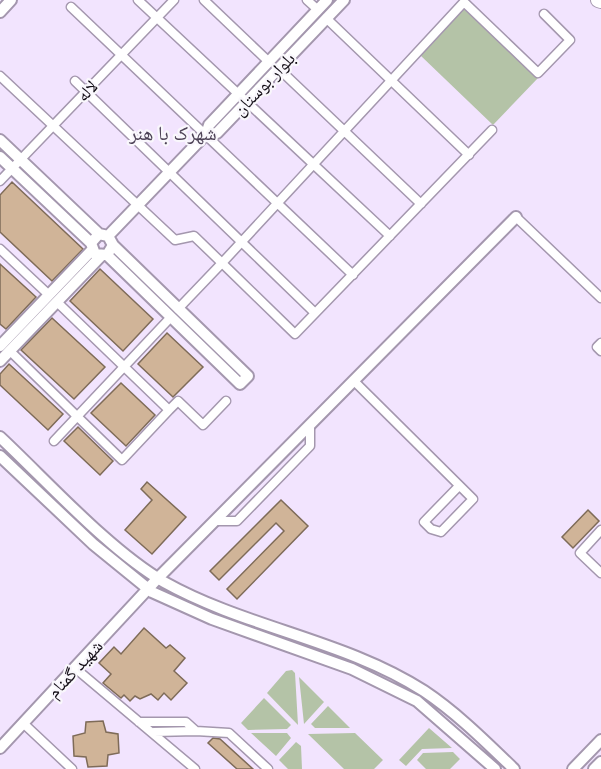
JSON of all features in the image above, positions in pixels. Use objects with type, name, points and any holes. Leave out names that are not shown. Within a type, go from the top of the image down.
[{"type":"street","points":[[0,12],[11,0]]},
{"type":"street","points":[[138,0],[390,236]]},
{"type":"street","name":"لاله","points":[[0,181],[174,0]]},
{"type":"street","points":[[204,0],[421,204]]},
{"type":"street","points":[[307,0],[318,10]]},
{"type":"street","name":"بلوار بوستان","points":[[0,361],[3,346],[102,246],[206,134],[209,125],[243,98],[274,65],[327,0]]},
{"type":"street","name":"بلوار بوستان","points":[[274,65],[344,0]]},
{"type":"street","points":[[54,441],[464,2],[538,73],[570,40],[544,14]]},
{"type":"street","points":[[71,7],[353,274]]},
{"type":"street","points":[[326,18],[469,155]]},
{"type":"street","points":[[0,76],[175,240],[194,236],[295,334],[492,130]]},
{"type":"street","points":[[75,81],[315,313]]},
{"type":"street","points":[[0,140],[102,246]]},
{"type":"street","points":[[0,157],[248,376],[240,384],[175,313]]},
{"type":"street","points":[[516,217],[601,298]]},
{"type":"street","name":"شهید گمنام","points":[[0,748],[158,578],[516,217]]},
{"type":"street","points":[[0,249],[169,410]]},
{"type":"street","points":[[601,343],[597,347],[601,351]]},
{"type":"street","points":[[3,346],[122,459],[178,400],[203,425],[226,401]]},
{"type":"street","points":[[354,381],[473,499],[441,532],[431,529],[423,522],[459,486]]},
{"type":"street","points":[[1,441],[103,534],[158,578],[217,607],[357,658],[424,691],[476,733],[514,769]]},
{"type":"street","points":[[0,456],[93,544],[149,590],[212,620],[351,669],[417,701],[495,769]]},
{"type":"street","points":[[600,569],[579,553],[601,530]]},
{"type":"street","points":[[75,668],[138,722],[154,732],[195,769]]},
{"type":"street","points":[[138,722],[186,722],[196,731]]},
{"type":"street","points":[[23,723],[72,769]]},
{"type":"street","points":[[154,732],[229,733],[268,769]]},
{"type":"street","points":[[573,769],[601,740]]},
{"type":"street","points":[[594,769],[601,762]]},
{"type":"green space","points":[[464,8],[538,78],[493,125],[420,55]]},
{"type":"green space","points":[[292,670],[295,673],[298,725],[267,693],[286,671]]},
{"type":"green space","points":[[299,677],[324,702],[304,724]]},
{"type":"green space","points":[[264,698],[291,725],[287,729],[248,730],[241,723]]},
{"type":"green space","points":[[328,706],[350,728],[315,728],[311,724]]},
{"type":"green space","points":[[429,728],[452,748],[422,749],[406,766],[399,760]]},
{"type":"green space","points":[[251,733],[287,733],[291,738],[276,756]]},
{"type":"green space","points":[[355,733],[383,760],[374,769],[344,769],[308,734]]},
{"type":"green space","points":[[296,742],[301,746],[302,769],[288,769],[279,760]]},
{"type":"green space","points":[[453,752],[460,759],[450,769],[426,769],[417,760],[423,753]]},
{"type":"building","points":[[12,182],[83,249],[52,281],[0,232],[0,195]]},
{"type":"building","points":[[0,264],[36,297],[6,329],[0,324]]},
{"type":"building","points":[[100,269],[153,319],[123,351],[70,301]]},
{"type":"building","points":[[52,318],[105,367],[74,399],[21,350]]},
{"type":"building","points":[[167,333],[203,367],[173,397],[138,364]]},
{"type":"building","points":[[9,364],[63,414],[48,430],[0,385],[0,374]]},
{"type":"building","points":[[121,383],[155,415],[126,446],[91,413]]},
{"type":"building","points":[[78,427],[113,461],[100,475],[64,441]]},
{"type":"building","points":[[147,482],[186,517],[152,554],[125,530],[152,500],[141,489]]},
{"type":"building","points":[[281,500],[308,526],[237,599],[227,589],[284,531],[276,523],[219,580],[210,571]]},
{"type":"building","points":[[588,510],[599,521],[573,548],[562,537]]},
{"type":"building","points":[[144,628],[166,648],[170,645],[185,658],[174,671],[187,683],[171,700],[164,693],[158,700],[151,694],[140,699],[135,696],[130,701],[124,695],[121,698],[103,683],[111,674],[99,663],[114,647],[121,654]]},
{"type":"building","points":[[103,721],[106,732],[118,734],[119,753],[108,755],[107,766],[88,767],[86,757],[74,756],[73,736],[85,733],[86,722]]},
{"type":"building","points":[[213,738],[220,739],[253,769],[237,769],[208,743]]},
{"type":"district","name":"شهرک با هنر","points":[[173,133]]}]
